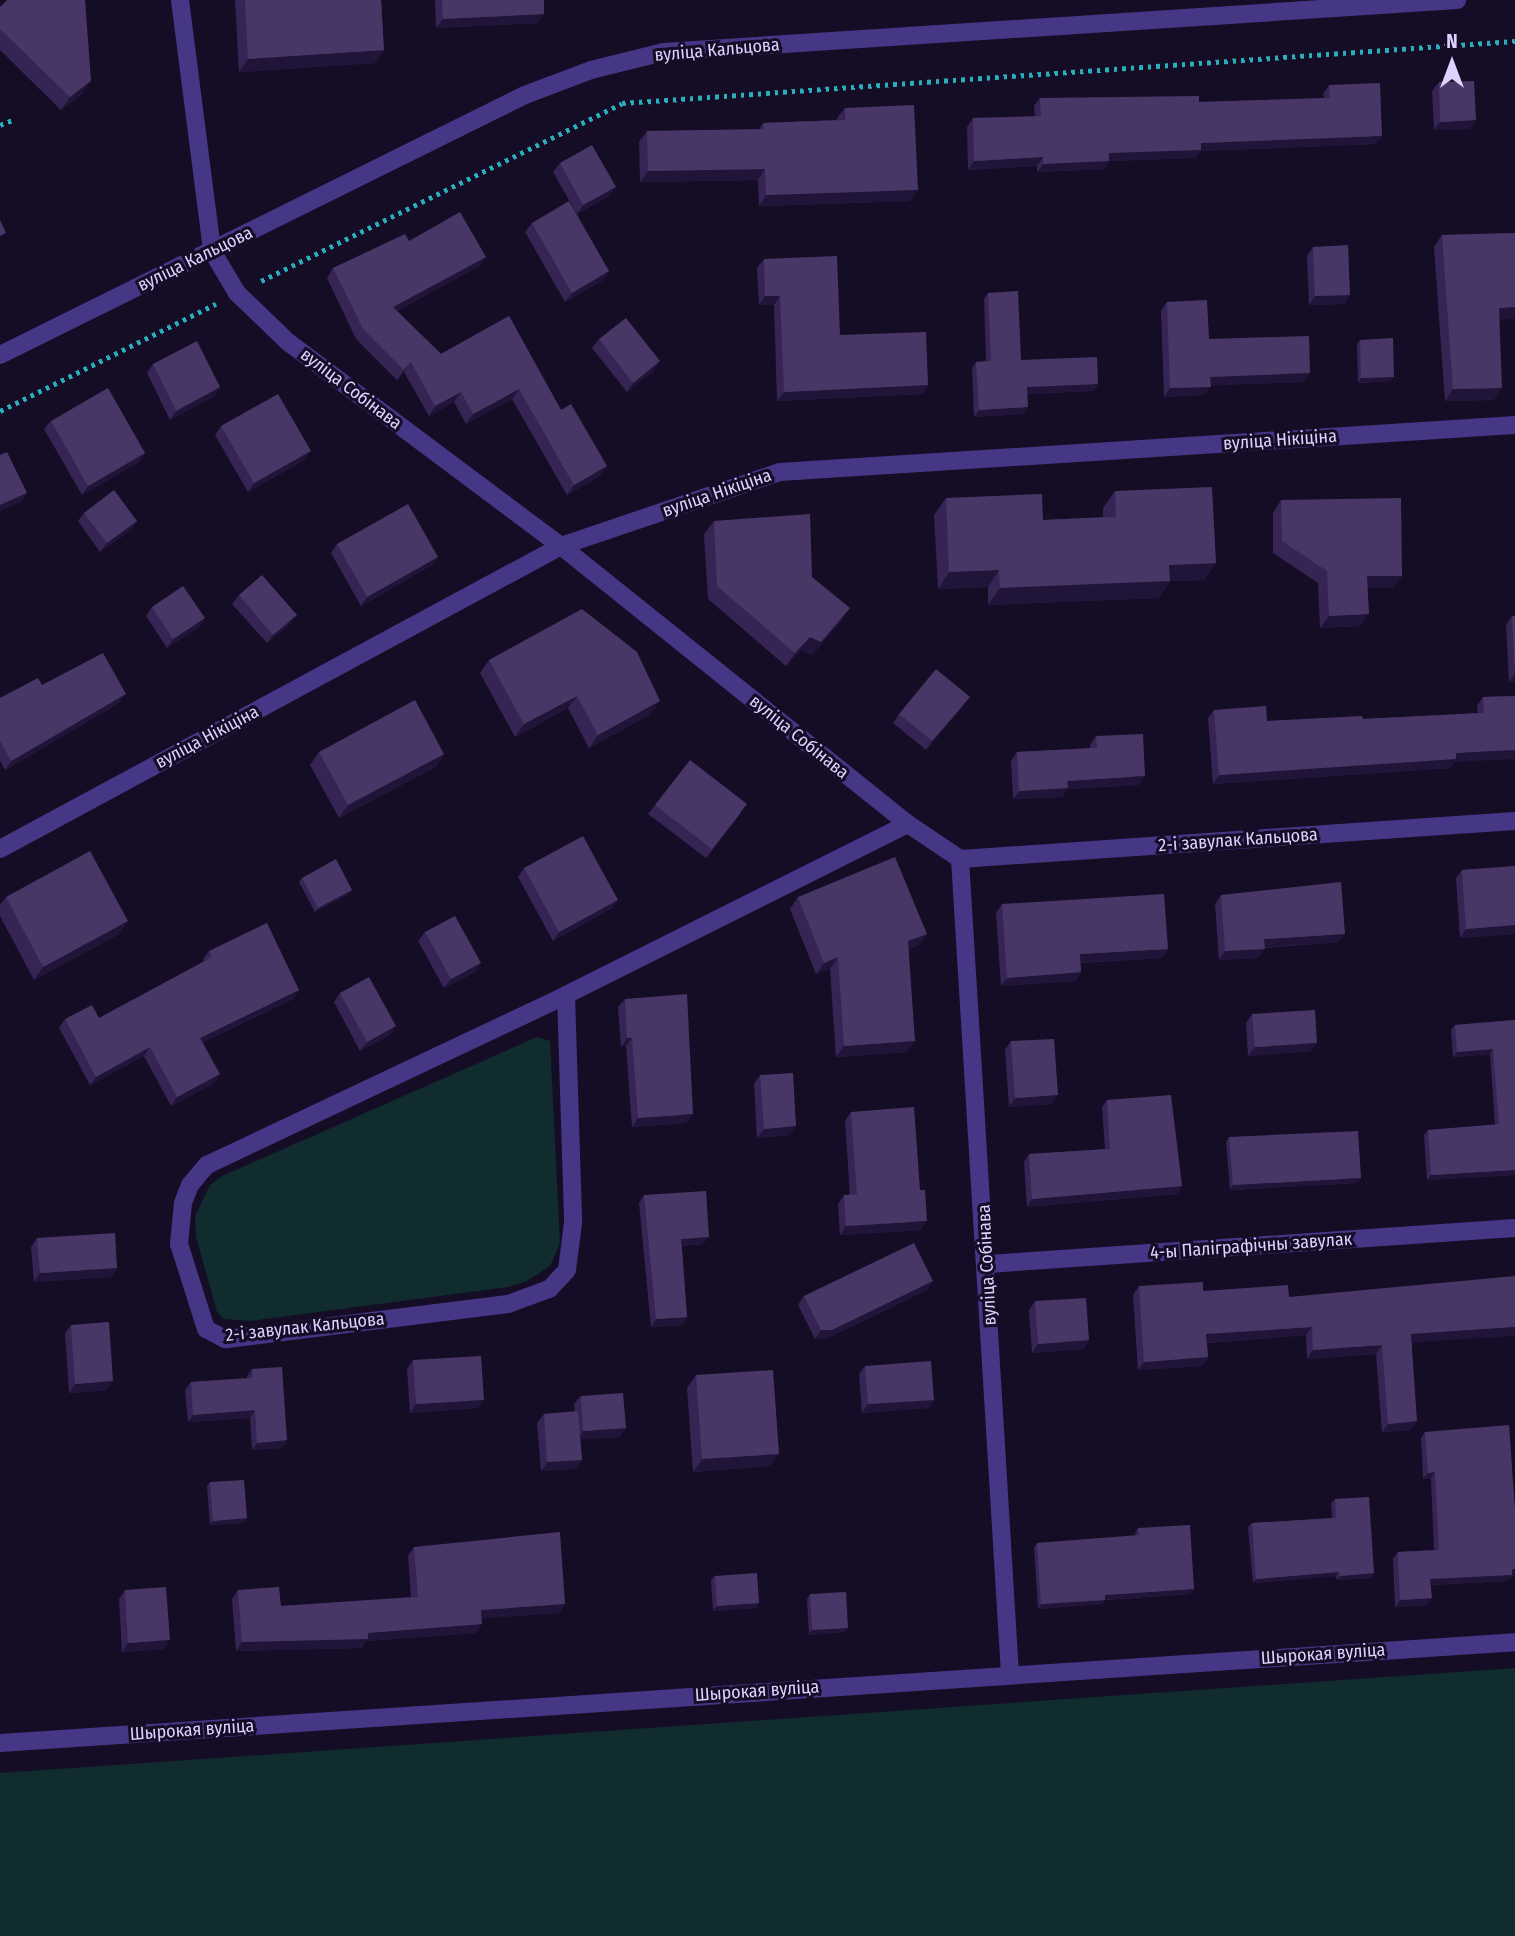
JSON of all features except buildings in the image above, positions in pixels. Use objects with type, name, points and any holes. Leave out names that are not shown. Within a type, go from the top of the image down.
[{"type":"street","name":"вуліца Собінава","points":[[180,0],[212,251],[237,293],[288,342],[561,545],[908,824],[960,859],[988,1264],[1010,1674]]},
{"type":"street","name":"вуліца Кальцова","points":[[0,355],[525,95],[591,70],[664,52],[1457,0]]},
{"type":"street","name":"вуліца Нікіціна","points":[[0,849],[561,545],[780,472],[1515,425]]},
{"type":"street","name":"2-і завулак Кальцова","points":[[960,859],[1515,821]]},
{"type":"street","name":"2-і завулак Кальцова","points":[[566,995],[573,1223],[567,1270],[549,1289],[508,1304],[225,1339],[206,1329],[179,1244],[183,1203],[190,1185],[207,1165],[566,995],[908,824]]},
{"type":"street","name":"4-ы Паліграфічны завулак","points":[[988,1264],[1515,1228]]},
{"type":"street","name":"Шырокая вуліца","points":[[0,1743],[1515,1642]]},
{"type":"path","points":[[0,411],[622,103],[1515,41]]},
{"type":"path","points":[[0,125],[15,119]]},
{"type":"green space","points":[[537,1037],[550,1041],[560,1243],[550,1266],[527,1281],[508,1287],[250,1321],[224,1319],[217,1312],[196,1237],[195,1216],[210,1185],[222,1176]]},
{"type":"green space","points":[[1515,1668],[1515,1936],[0,1936],[0,1773]]}]
